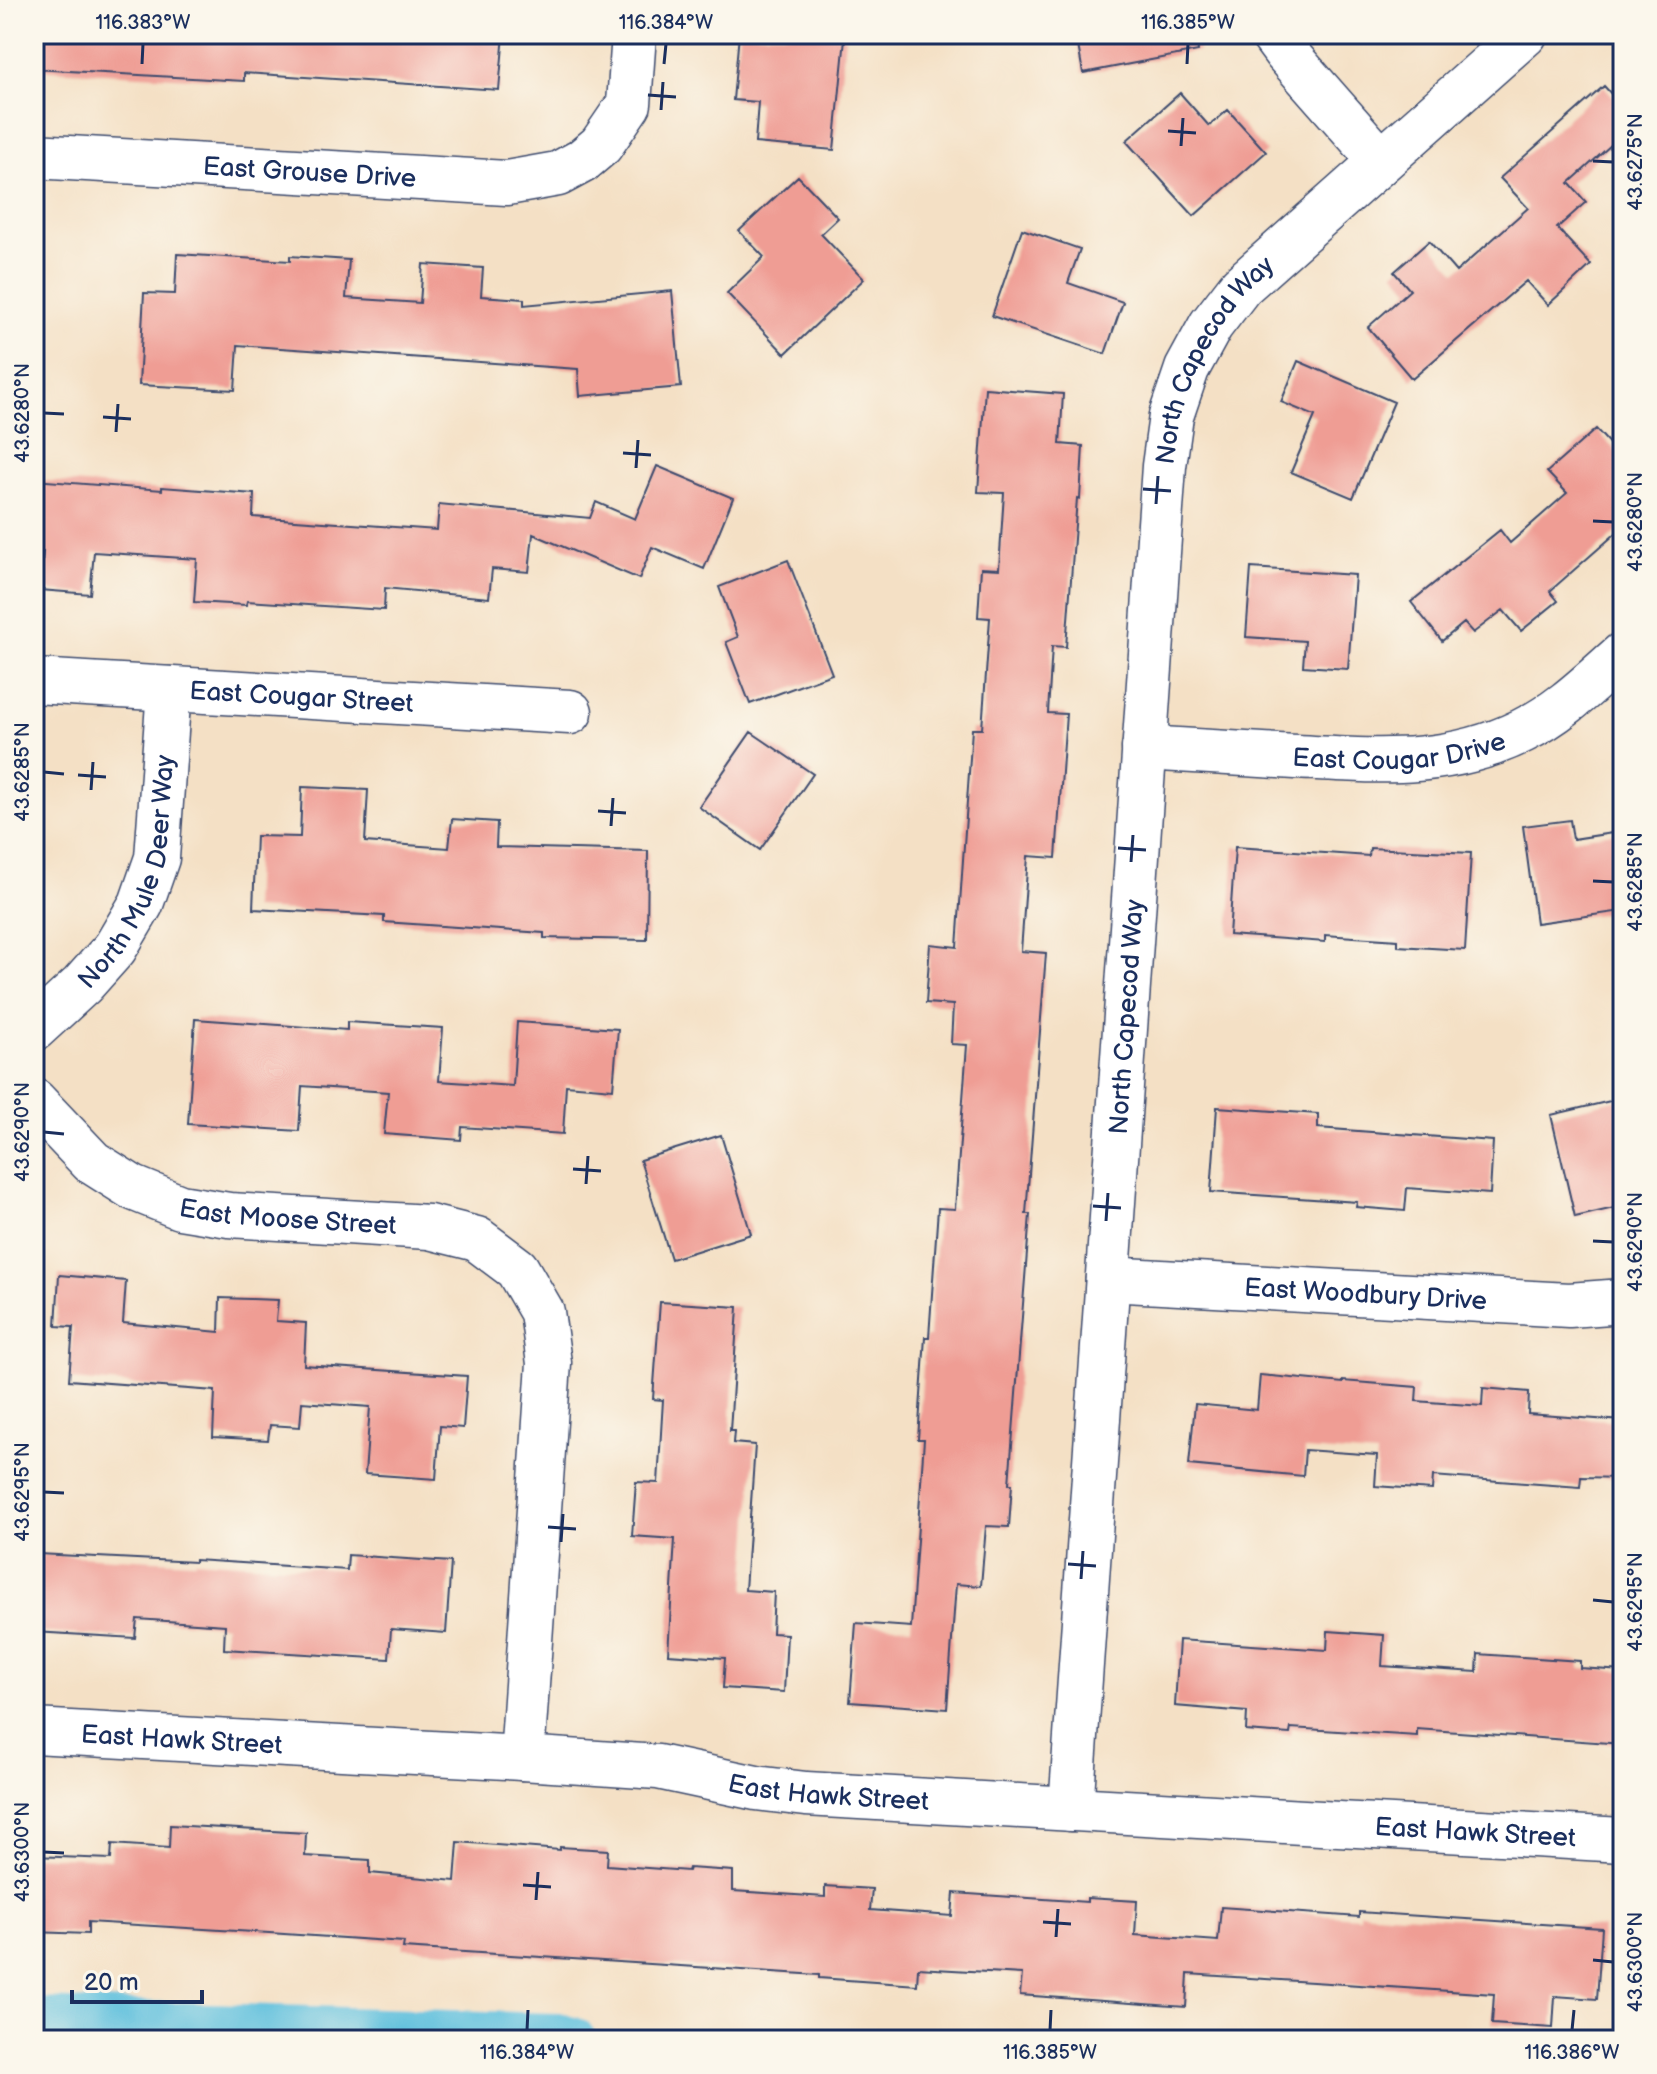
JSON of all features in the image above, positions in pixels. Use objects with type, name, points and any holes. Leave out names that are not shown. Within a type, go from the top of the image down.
[{"type":"street","name":"East Grouse Drive","points":[[34,156],[507,183],[558,174],[582,161],[601,145],[629,104],[634,34]]},
{"type":"street","points":[[1272,34],[1381,161]]},
{"type":"street","name":"North Capecod Way","points":[[1071,1809],[1164,466],[1171,416],[1187,369],[1211,325],[1241,286],[1525,34]]},
{"type":"street","name":"East Cougar Drive","points":[[1144,748],[1376,761],[1425,760],[1475,749],[1523,731],[1566,705],[1623,654]]},
{"type":"street","name":"East Cougar Street","points":[[34,681],[570,712]]},
{"type":"street","name":"North Mule Deer Way","points":[[34,1029],[82,985],[115,948],[141,904],[157,858],[169,689]]},
{"type":"street","name":"East Moose Street","points":[[34,1101],[92,1162],[133,1188],[180,1207],[229,1215],[429,1227],[477,1239],[517,1269],[542,1312],[549,1363],[522,1758]]},
{"type":"street","name":"East Woodbury Drive","points":[[1108,1279],[1569,1305],[1623,1301]]},
{"type":"street","name":"East Hawk Street","points":[[34,1731],[658,1767],[756,1788],[806,1794],[1623,1840]]},
{"type":"building","points":[[36,34],[504,34],[499,90],[244,73],[244,81],[34,69]]},
{"type":"building","points":[[739,34],[806,34],[845,38],[834,150],[755,143],[758,102],[733,100]]},
{"type":"building","points":[[1076,34],[1196,34],[1198,51],[1083,73]]},
{"type":"building","points":[[1604,86],[1623,107],[1623,134],[1569,183],[1586,202],[1557,228],[1591,265],[1548,305],[1526,281],[1412,379],[1368,327],[1410,290],[1394,272],[1429,241],[1456,272],[1528,208],[1500,178]]},
{"type":"building","points":[[1180,93],[1209,126],[1228,110],[1266,152],[1194,216],[1126,141]]},
{"type":"building","points":[[798,176],[838,218],[821,234],[864,279],[785,354],[727,293],[764,257],[739,231]]},
{"type":"building","points":[[1022,229],[1080,249],[1068,283],[1123,302],[1105,354],[992,316]]},
{"type":"building","points":[[177,254],[290,261],[290,256],[349,260],[346,298],[420,303],[423,264],[483,268],[481,296],[524,299],[524,305],[672,291],[681,387],[580,396],[578,369],[238,345],[235,390],[139,385],[144,293],[175,294]]},
{"type":"building","points":[[1298,361],[1394,402],[1353,498],[1291,472],[1315,416],[1281,402]]},
{"type":"building","points":[[985,388],[1063,394],[1060,444],[1083,446],[1066,647],[1052,646],[1048,713],[1066,714],[1056,858],[1028,856],[1021,951],[1046,953],[1026,1214],[1030,1214],[1009,1484],[1012,1484],[1009,1527],[986,1526],[981,1586],[956,1584],[947,1709],[850,1702],[856,1623],[911,1627],[924,1439],[918,1439],[938,1208],[955,1209],[967,1045],[951,1044],[953,1005],[926,1003],[930,944],[957,947],[972,729],[982,729],[990,618],[978,617],[981,568],[999,569],[1004,493],[978,492]]},
{"type":"building","points":[[1596,429],[1623,459],[1623,527],[1550,591],[1558,601],[1521,631],[1503,610],[1473,633],[1464,623],[1442,641],[1411,602],[1500,530],[1510,543],[1567,493],[1547,472]]},
{"type":"building","points":[[657,466],[733,498],[704,569],[652,547],[639,579],[533,534],[529,572],[492,569],[489,598],[385,588],[384,610],[247,601],[246,605],[194,602],[197,559],[94,552],[90,594],[40,590],[43,552],[34,552],[34,480],[254,494],[253,517],[437,530],[439,504],[590,518],[596,502],[635,519]]},
{"type":"building","points":[[788,560],[832,674],[750,704],[726,642],[738,637],[719,587]]},
{"type":"building","points":[[1251,568],[1355,575],[1348,669],[1303,666],[1305,641],[1246,637]]},
{"type":"building","points":[[751,732],[813,774],[760,850],[699,807]]},
{"type":"building","points":[[302,787],[368,790],[365,842],[449,848],[452,819],[497,822],[496,847],[648,851],[647,940],[544,938],[544,933],[384,922],[384,916],[253,909],[256,836],[300,837]]},
{"type":"building","points":[[1570,820],[1573,839],[1619,832],[1623,862],[1623,911],[1536,923],[1523,826]]},
{"type":"building","points":[[1235,847],[1369,856],[1370,848],[1471,853],[1465,950],[1398,946],[1398,940],[1325,935],[1325,942],[1229,935]]},
{"type":"building","points":[[195,1019],[347,1030],[347,1022],[443,1028],[439,1081],[513,1086],[517,1022],[618,1029],[613,1089],[566,1085],[563,1134],[462,1127],[461,1140],[384,1134],[388,1092],[302,1086],[299,1131],[188,1124]]},
{"type":"building","points":[[1623,1098],[1623,1206],[1575,1217],[1551,1115]]},
{"type":"building","points":[[1217,1107],[1318,1114],[1318,1128],[1493,1141],[1490,1194],[1407,1188],[1405,1211],[1356,1207],[1357,1202],[1211,1192]]},
{"type":"building","points":[[721,1135],[751,1234],[671,1259],[640,1160]]},
{"type":"building","points":[[59,1275],[126,1281],[123,1323],[219,1332],[220,1298],[278,1300],[276,1321],[306,1323],[304,1365],[467,1376],[463,1428],[440,1426],[436,1479],[365,1474],[370,1407],[302,1402],[300,1427],[270,1425],[268,1440],[213,1437],[215,1391],[69,1380],[73,1327],[56,1326]]},
{"type":"building","points":[[660,1302],[738,1307],[730,1431],[734,1431],[733,1443],[755,1445],[745,1590],[774,1592],[772,1633],[787,1634],[784,1692],[723,1688],[725,1658],[668,1654],[675,1539],[632,1536],[636,1482],[658,1483],[663,1400],[653,1399]]},
{"type":"building","points":[[1260,1375],[1417,1387],[1416,1401],[1482,1406],[1483,1388],[1529,1392],[1528,1414],[1623,1421],[1623,1478],[1581,1477],[1580,1487],[1433,1476],[1432,1490],[1375,1486],[1377,1455],[1305,1450],[1303,1476],[1189,1465],[1195,1404],[1257,1410]]},
{"type":"building","points":[[38,1554],[347,1570],[348,1555],[451,1562],[446,1633],[391,1629],[389,1659],[224,1649],[225,1625],[137,1619],[135,1638],[34,1632]]},
{"type":"building","points":[[1328,1631],[1384,1635],[1382,1666],[1477,1672],[1478,1654],[1580,1661],[1580,1668],[1623,1671],[1623,1744],[1417,1729],[1417,1736],[1291,1728],[1290,1734],[1246,1731],[1247,1712],[1175,1706],[1179,1640],[1327,1650]]},
{"type":"building","points":[[170,1825],[306,1833],[305,1856],[370,1860],[370,1873],[455,1881],[458,1842],[560,1850],[560,1847],[608,1850],[607,1865],[733,1871],[733,1891],[825,1897],[825,1886],[872,1889],[870,1910],[952,1916],[954,1893],[1087,1902],[1087,1898],[1137,1901],[1135,1935],[1218,1941],[1221,1907],[1359,1917],[1359,1912],[1602,1928],[1597,1999],[1555,1996],[1553,2028],[1492,2024],[1494,1994],[1188,1974],[1186,2007],[1020,1995],[1022,1974],[918,1968],[917,1985],[819,1978],[819,1975],[403,1948],[404,1942],[88,1922],[88,1934],[34,1932],[34,1856],[111,1859],[112,1844],[169,1848]]},
{"type":"waterway","points":[[34,2021],[559,2036],[573,2040]]}]
